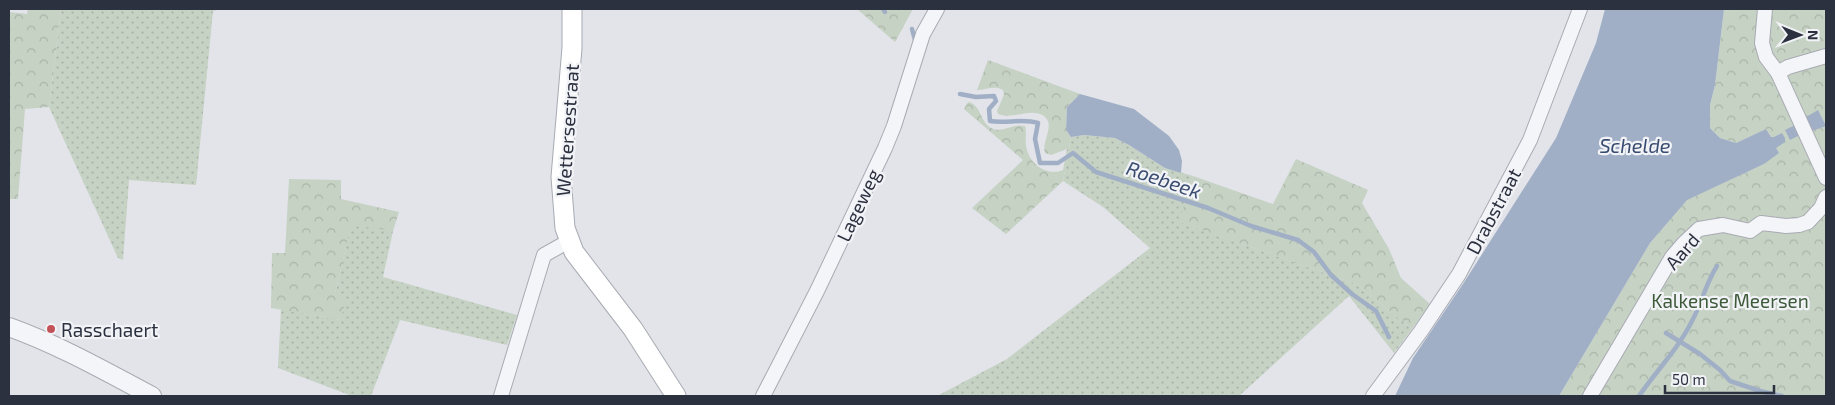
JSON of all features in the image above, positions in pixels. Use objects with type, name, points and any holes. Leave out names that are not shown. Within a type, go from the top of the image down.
[{"type":"main road","name":"Wettersestraat","points":[[572,9],[572,48],[560,177],[563,217],[569,241],[583,266],[633,329],[676,396]]},
{"type":"street","name":"Lageweg","points":[[763,396],[811,302],[885,148],[894,126],[923,34],[937,9]]},
{"type":"street","name":"Drabstraat","points":[[1373,396],[1421,331],[1459,274],[1530,140],[1580,9]]},
{"type":"street","points":[[1765,9],[1762,43],[1766,57],[1778,73],[1826,178]]},
{"type":"street","points":[[1778,73],[1788,67],[1826,56]]},
{"type":"street","name":"Aard","points":[[1590,396],[1672,257],[1699,229],[1723,225],[1750,230],[1761,223],[1799,226],[1816,216],[1826,197]]},
{"type":"street","points":[[500,396],[544,255],[569,241]]},
{"type":"street","points":[[9,328],[32,336],[114,375],[152,396]]},
{"type":"green space","points":[[28,9],[61,9],[49,107],[25,109],[18,199],[9,199],[9,12],[27,14]]},
{"type":"green space","points":[[61,9],[220,9],[213,11],[196,185],[129,180],[123,260],[118,258],[49,107]]},
{"type":"green space","points":[[857,9],[913,9],[895,42]]},
{"type":"green space","name":"Kalkense Meersen","points":[[1724,9],[1826,9],[1826,396],[1559,396],[1650,243],[1687,199],[1764,164],[1776,148],[1774,137],[1771,137],[1766,129],[1736,143],[1720,138],[1710,128],[1710,105],[1715,85]]},
{"type":"green space","points":[[988,60],[1080,94],[1067,107],[1066,130],[1071,137],[1063,181],[1006,234],[972,208],[1023,160],[964,109],[968,102],[976,106],[987,125],[995,130],[1021,125],[1025,126],[1027,152],[1034,163],[1044,170],[1057,172],[1063,170],[1067,149],[1051,155],[1045,153],[1044,149],[1049,124],[1044,116],[1033,113],[1009,116],[998,114],[997,111],[1004,95],[1003,90],[993,88],[977,90]]},
{"type":"green space","points":[[1084,135],[1115,138],[1165,168],[1193,176],[1180,222],[1356,284],[1412,329],[1394,353],[1349,296],[1239,396],[937,396],[1007,359],[1150,248],[1103,207],[1063,181],[1071,137]]},
{"type":"green space","points":[[1296,159],[1368,190],[1362,203],[1389,249],[1401,278],[1430,304],[1412,329],[1356,284],[1179,222],[1193,176],[1273,204]]},
{"type":"green space","points":[[289,179],[341,180],[341,199],[399,212],[393,231],[351,225],[335,294],[346,298],[341,320],[271,308],[272,253],[285,253]]},
{"type":"green space","points":[[351,224],[393,231],[383,277],[517,315],[507,345],[400,320],[371,396],[352,396],[278,368],[281,309],[341,320],[335,294]]},
{"type":"water","name":"Schelde","points":[[1605,9],[1724,9],[1715,85],[1710,105],[1710,128],[1720,138],[1736,143],[1766,129],[1771,137],[1782,133],[1785,142],[1776,148],[1779,153],[1764,164],[1687,200],[1650,243],[1559,396],[1395,396],[1413,358],[1463,284],[1556,138],[1596,43]]},
{"type":"water","points":[[1080,94],[1134,109],[1169,136],[1179,150],[1182,161],[1181,173],[1165,168],[1115,138],[1084,135],[1071,137],[1066,130],[1067,107]]},
{"type":"water","points":[[1818,110],[1826,126],[1812,131],[1806,117]]},
{"type":"water","points":[[1795,125],[1800,135],[1790,140],[1785,130]]},
{"type":"waterway","name":"Roebeek","points":[[912,29],[915,40]]},
{"type":"waterway","name":"Roebeek","points":[[960,94],[976,97],[994,96],[996,101],[989,109],[990,121],[1038,123],[1035,139],[1040,163],[1058,163],[1073,153],[1096,172],[1208,208],[1251,226],[1298,240],[1314,252],[1331,275],[1352,294],[1376,311],[1389,337]]},
{"type":"waterway","points":[[1639,396],[1687,330],[1717,266]]},
{"type":"waterway","points":[[1666,333],[1700,354],[1730,381],[1782,396]]},
{"type":"place","name":"Rasschaert","points":[[51,329]]}]
